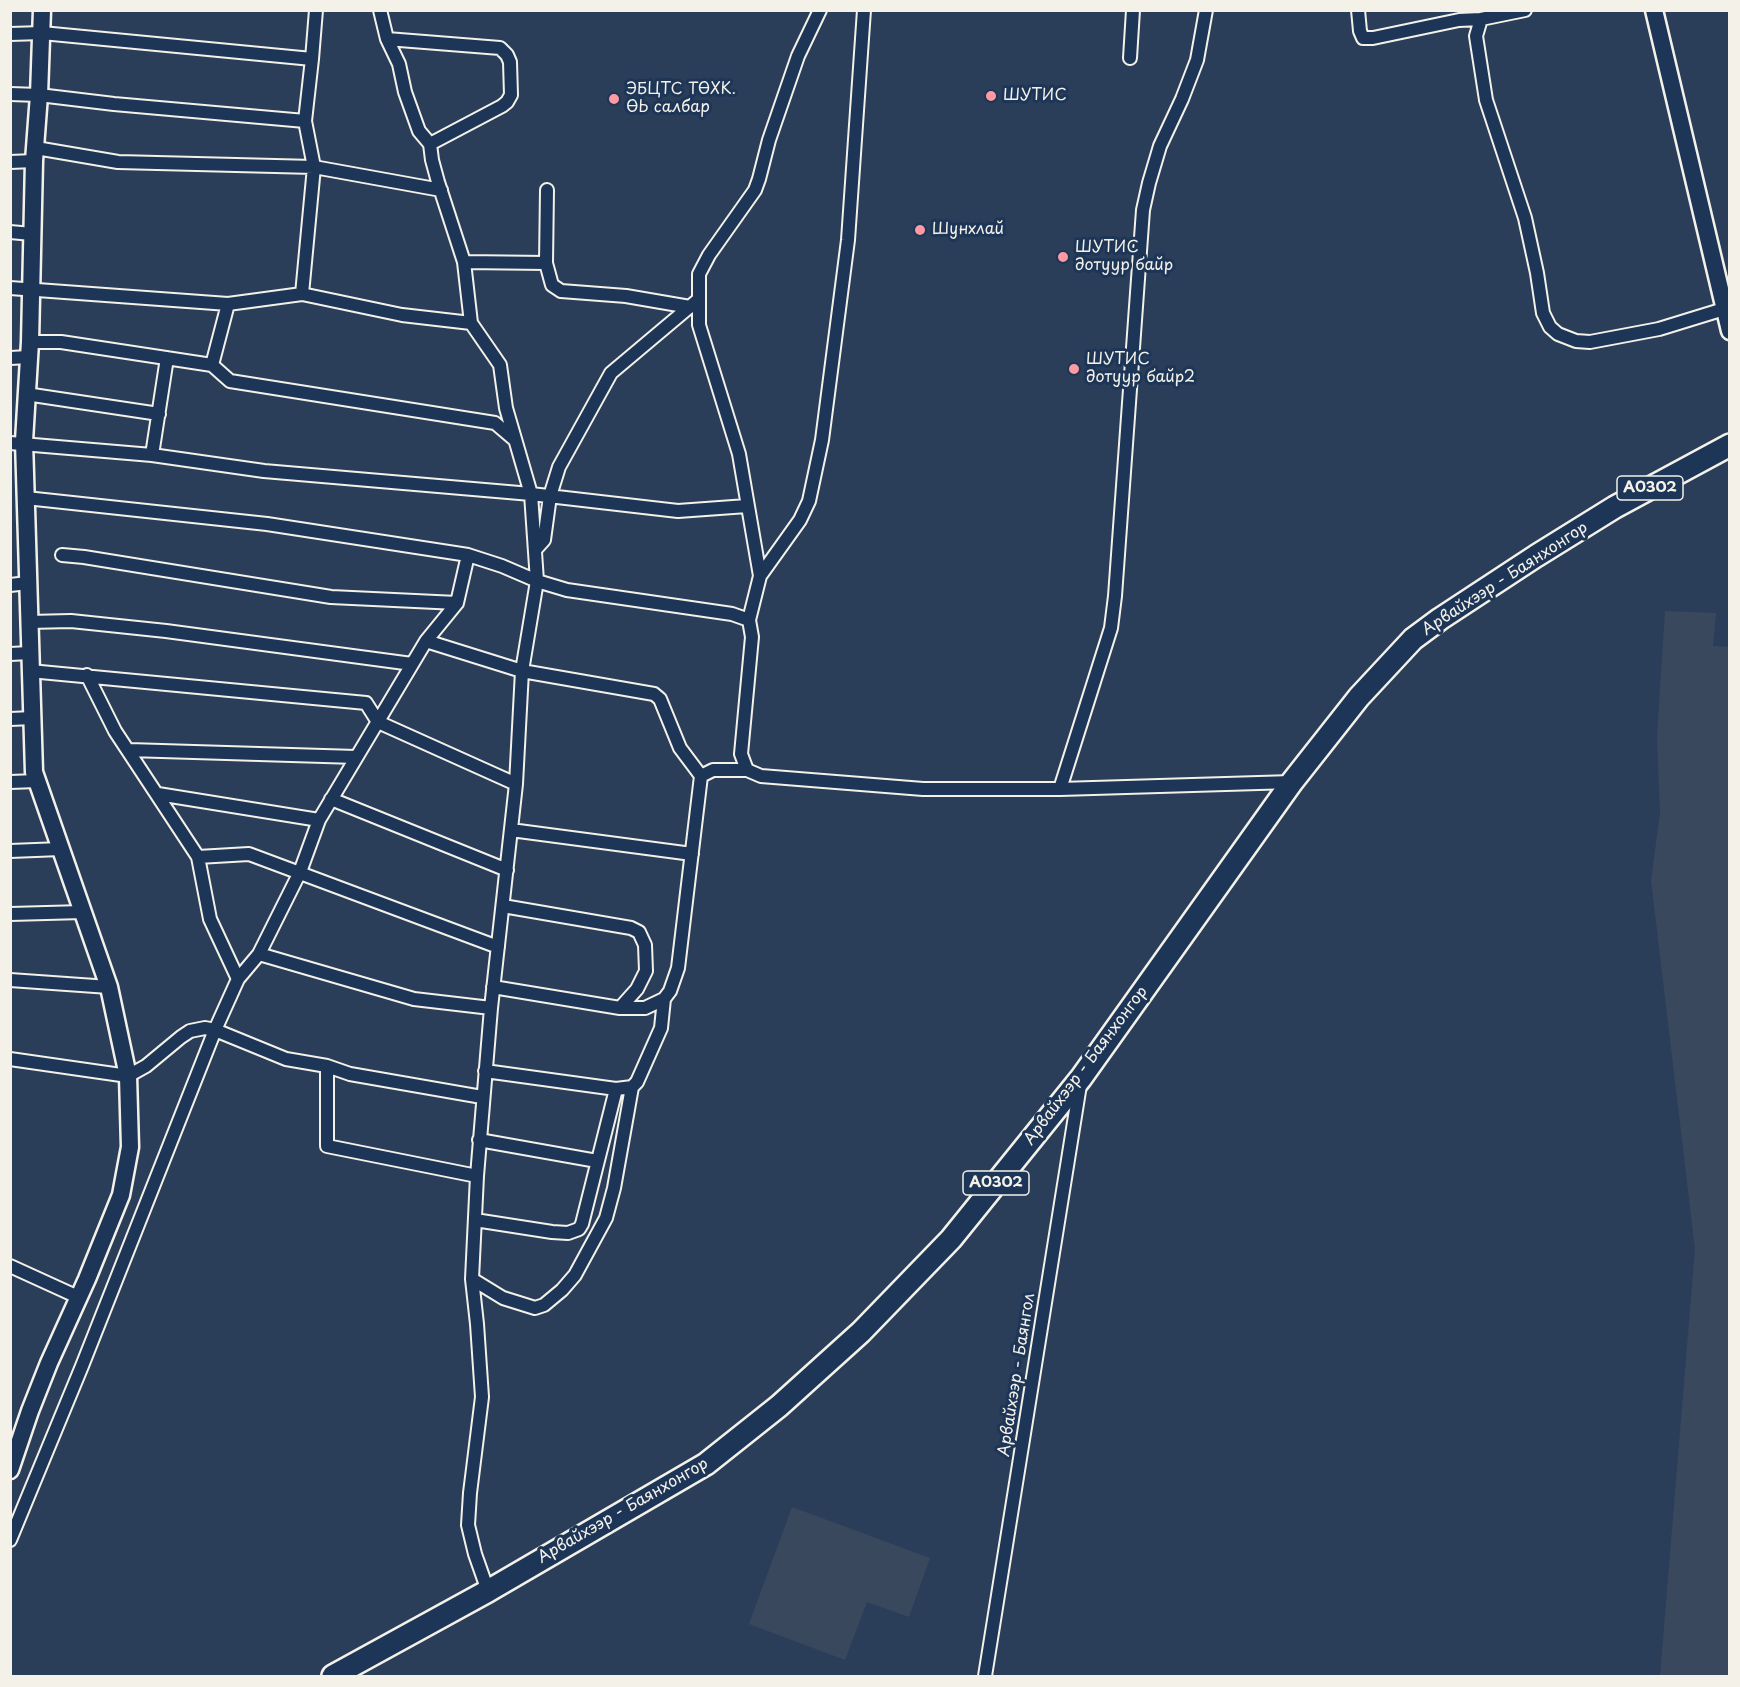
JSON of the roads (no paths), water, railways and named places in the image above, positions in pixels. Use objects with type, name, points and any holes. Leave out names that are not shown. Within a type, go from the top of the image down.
[{"type":"highway","name":"Арвайхээр - Баянхонгор","points":[[333,1677],[488,1591],[706,1464],[779,1406],[861,1332],[951,1239],[1081,1078],[1292,782],[1359,697],[1413,639],[1536,556],[1615,507],[1730,444]]},
{"type":"street","points":[[10,1470],[38,1392],[121,1195],[130,1147],[128,1076],[109,987],[34,772],[26,498],[17,444],[26,394],[29,350],[42,10]]},
{"type":"street","points":[[302,294],[314,167],[305,121],[316,10]]},
{"type":"street","points":[[380,10],[387,39],[399,64],[405,92],[419,131],[430,144],[432,160],[464,262],[471,323],[500,365],[506,408],[531,494],[535,550],[537,581],[522,671],[516,784],[482,1097],[472,1279],[482,1397],[468,1525],[488,1591]]},
{"type":"street","points":[[760,576],[739,454],[694,303],[699,274],[709,255],[759,180],[769,140],[798,56],[820,10]]},
{"type":"street","points":[[747,770],[741,754],[752,637],[749,620],[760,576],[800,520],[809,501],[822,440],[848,240],[864,10]]},
{"type":"street","points":[[1130,58],[1134,10]]},
{"type":"street","points":[[1060,789],[1111,628],[1143,210],[1160,146],[1197,60],[1206,10]]},
{"type":"street","points":[[1358,10],[1363,38],[1525,10]]},
{"type":"street","points":[[1654,10],[1730,331]]},
{"type":"street","points":[[1481,19],[1476,36],[1485,100],[1525,219],[1543,313],[1550,327],[1558,334],[1576,341],[1590,342],[1659,329],[1724,309]]},
{"type":"street","points":[[10,34],[42,33],[312,59]]},
{"type":"street","points":[[387,39],[500,48],[510,62],[512,95],[507,102],[430,144]]},
{"type":"street","points":[[10,94],[305,121]]},
{"type":"street","points":[[10,162],[35,154],[118,162],[314,167],[441,190]]},
{"type":"street","points":[[547,189],[546,263],[552,285],[561,291],[694,303]]},
{"type":"street","points":[[10,232],[32,234]]},
{"type":"street","points":[[464,262],[546,263]]},
{"type":"street","points":[[10,288],[228,304],[302,294],[402,315],[471,323]]},
{"type":"street","points":[[535,550],[544,540],[550,496],[559,467],[611,373],[694,303]]},
{"type":"street","points":[[212,365],[228,304]]},
{"type":"street","points":[[10,358],[29,350],[61,342],[212,365],[230,381],[495,423],[514,440]]},
{"type":"street","points":[[152,455],[167,358]]},
{"type":"street","points":[[26,394],[159,414]]},
{"type":"street","points":[[17,444],[152,455],[264,471],[531,494],[678,511],[747,507]]},
{"type":"street","points":[[26,498],[267,524],[468,555],[567,590],[732,614],[749,620]]},
{"type":"street","points":[[62,555],[331,597],[457,603]]},
{"type":"street","points":[[10,1540],[82,1366],[215,1030],[238,979],[259,954],[300,872],[319,820],[331,799],[426,641],[457,603],[468,555]]},
{"type":"street","points":[[10,585],[28,583]]},
{"type":"street","points":[[29,622],[71,621],[166,631],[412,664]]},
{"type":"street","points":[[426,641],[522,671],[654,694],[660,699],[680,748],[701,776],[678,968],[670,991],[664,999],[645,1008],[620,1008],[493,987]]},
{"type":"street","points":[[10,654],[30,653]]},
{"type":"street","points":[[30,671],[366,703],[378,722],[516,784]]},
{"type":"street","points":[[87,675],[115,731],[198,856],[210,919],[238,979]]},
{"type":"street","points":[[10,719],[33,718]]},
{"type":"street","points":[[129,750],[356,758]]},
{"type":"street","points":[[701,776],[713,770],[747,770],[761,776],[923,789],[1060,789],[1292,782]]},
{"type":"street","points":[[10,782],[38,781]]},
{"type":"street","points":[[158,794],[319,820]]},
{"type":"street","points":[[331,799],[507,870]]},
{"type":"street","points":[[511,830],[692,854]]},
{"type":"street","points":[[10,851],[61,849]]},
{"type":"street","points":[[198,856],[249,854],[498,947]]},
{"type":"street","points":[[503,906],[631,928],[639,932],[645,945],[646,971],[637,989],[620,1008]]},
{"type":"street","points":[[10,914],[83,912]]},
{"type":"street","points":[[259,954],[414,999],[491,1008]]},
{"type":"street","points":[[10,980],[109,987]]},
{"type":"street","points":[[472,1279],[503,1298],[535,1308],[544,1305],[575,1275],[606,1218],[614,1188],[632,1088],[637,1082],[661,1028],[664,999]]},
{"type":"street","points":[[10,1059],[128,1076],[190,1031],[205,1028],[286,1059],[327,1066],[350,1074],[482,1097]]},
{"type":"street","points":[[327,1066],[327,1146],[477,1176]]},
{"type":"street","points":[[485,1071],[616,1089],[632,1088]]},
{"type":"street","name":"Арвайхээр - Баянгол","points":[[985,1677],[1081,1078]]},
{"type":"street","points":[[475,1220],[552,1232],[568,1233],[579,1229],[616,1089]]},
{"type":"street","points":[[479,1140],[597,1161]]},
{"type":"street","points":[[10,1266],[78,1297]]},
{"type":"place","name":"ШУТИС","points":[[991,96]]},
{"type":"place","name":"ЭБЦТС ТӨХК. ӨЬ салбар","points":[[614,99]]},
{"type":"place","name":"Шунхлай","points":[[920,230]]},
{"type":"place","name":"ШУТИС дотуур байр","points":[[1063,257]]},
{"type":"place","name":"ШУТИС дотуур байр2","points":[[1074,369]]}]
